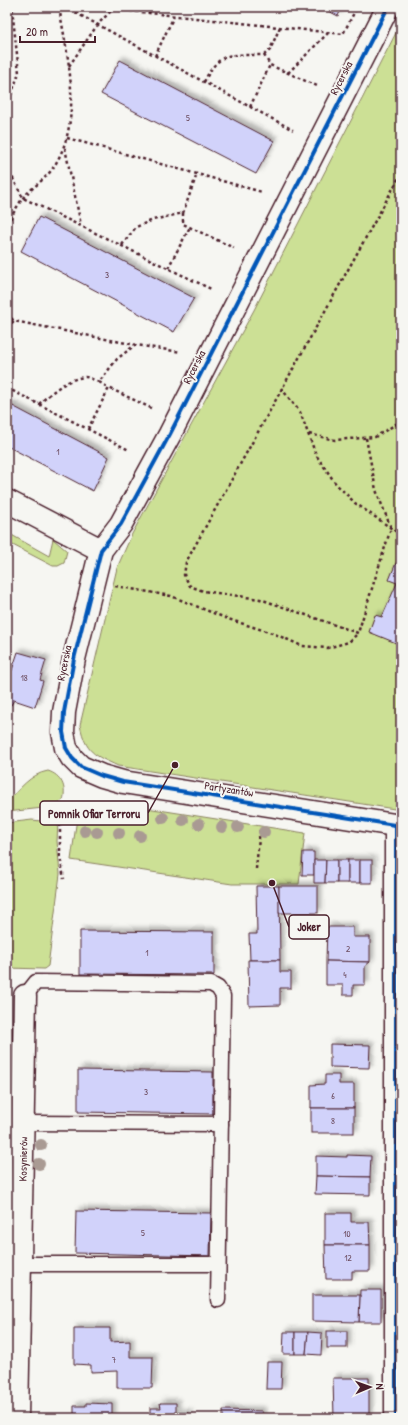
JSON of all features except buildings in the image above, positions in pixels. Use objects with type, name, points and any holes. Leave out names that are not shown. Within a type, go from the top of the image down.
[{"type":"street","name":"Rycerska","points":[[66,748],[63,732],[64,712],[77,643],[101,550],[121,524],[170,434],[388,7]]},
{"type":"street","points":[[7,501],[101,550]]},
{"type":"street","name":"Partyzantów","points":[[66,748],[72,758],[81,767],[102,776],[123,782],[398,826]]},
{"type":"street","points":[[396,1418],[398,826]]},
{"type":"street","name":"Kosynierów","points":[[18,1418],[25,996]]},
{"type":"lane","points":[[25,996],[36,982],[211,984],[218,988],[223,996],[218,1300]]},
{"type":"lane","points":[[23,1123],[221,1124]]},
{"type":"lane","points":[[20,1264],[218,1264]]},
{"type":"path","points":[[7,9],[24,7]]},
{"type":"path","points":[[7,224],[23,198],[49,173],[64,148],[67,138],[71,105],[68,66],[59,7]]},
{"type":"path","points":[[66,7],[293,130]]},
{"type":"path","points":[[94,7],[343,34],[357,7]]},
{"type":"path","points":[[7,106],[19,73],[12,8]]},
{"type":"path","points":[[68,66],[98,24],[113,8]]},
{"type":"path","points":[[155,56],[174,16]]},
{"type":"path","points":[[204,82],[212,68],[221,58],[235,54],[264,55],[270,50],[280,27]]},
{"type":"path","points":[[288,73],[329,32]]},
{"type":"path","points":[[264,55],[270,65],[317,86]]},
{"type":"path","points":[[250,108],[270,65]]},
{"type":"path","points":[[67,138],[262,192]]},
{"type":"path","points":[[64,148],[81,226]]},
{"type":"path","points":[[7,167],[23,198],[213,290]]},
{"type":"path","points":[[197,174],[183,214],[183,224],[234,248]]},
{"type":"path","points":[[358,633],[260,599],[202,592],[190,586],[184,575],[186,562],[281,388],[401,174]]},
{"type":"path","points":[[122,245],[136,228],[153,220],[183,214]]},
{"type":"path","points":[[168,268],[190,227]]},
{"type":"path","points":[[7,314],[14,321],[136,345],[181,352]]},
{"type":"path","points":[[7,327],[14,321]]},
{"type":"path","points":[[99,382],[117,359],[136,345]]},
{"type":"path","points":[[39,404],[53,391],[69,382],[86,377],[151,408]]},
{"type":"path","points":[[7,388],[129,450]]},
{"type":"path","points":[[88,430],[110,388]]},
{"type":"path","points":[[281,388],[300,412],[316,455],[336,484],[355,503],[401,535]]},
{"type":"path","points":[[309,434],[335,440],[375,438],[401,421]]},
{"type":"path","points":[[112,586],[171,596],[302,646],[327,648],[349,642],[358,633],[391,528],[376,490],[366,438]]},
{"type":"path","points":[[60,812],[60,856],[64,878]]},
{"type":"path","points":[[256,869],[261,822]]},
{"type":"green space","points":[[401,23],[401,810],[118,766],[92,752],[85,742],[80,725],[117,568],[132,534],[254,310]]},
{"type":"green space","points":[[7,514],[11,517],[8,533],[49,556],[53,539],[67,551],[64,563],[58,566],[53,566],[7,542]]},
{"type":"green space","points":[[48,771],[56,775],[62,782],[64,791],[63,800],[52,807],[7,812],[7,802],[20,788],[36,775]]},
{"type":"green space","points":[[102,801],[305,833],[299,884],[232,884],[71,860],[77,818]]},
{"type":"green space","points":[[32,820],[58,823],[57,841],[60,874],[48,966],[44,969],[7,968],[7,823]]},
{"type":"cycle path","points":[[388,7],[170,434],[121,524],[101,550],[74,659],[64,712],[63,732],[66,748],[72,758],[81,767],[102,776],[123,782],[401,826]]},
{"type":"cycle path","points":[[396,825],[396,1418]]},
{"type":"place","name":"Pomnik Ofiar Terroru","points":[[175,765]]},
{"type":"place","name":"Joker","points":[[272,883]]}]
